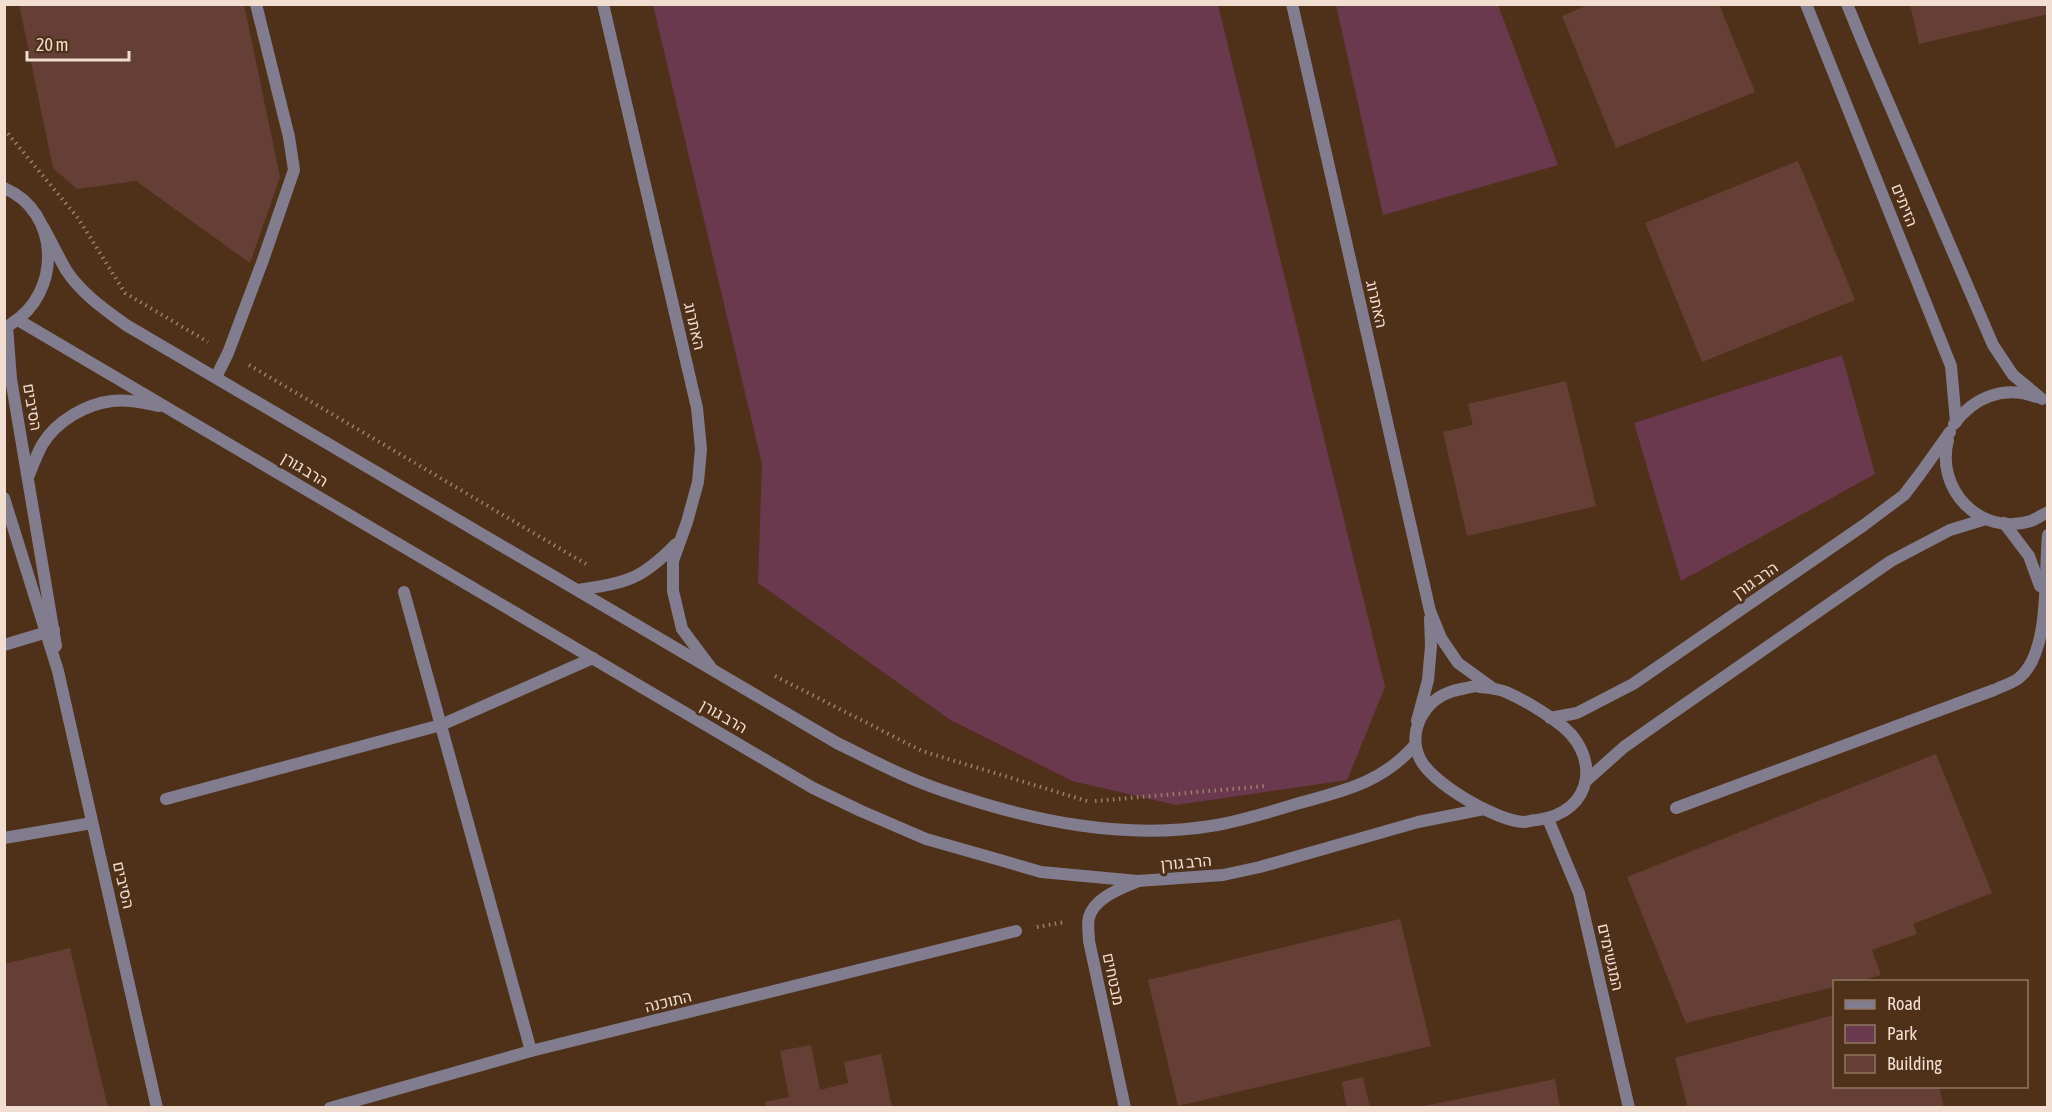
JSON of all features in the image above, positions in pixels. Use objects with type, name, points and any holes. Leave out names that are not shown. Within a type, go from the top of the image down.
[{"type":"street","points":[[216,377],[228,353],[264,260],[294,170],[289,137],[256,4]]},
{"type":"street","name":"האתרוג","points":[[578,590],[619,584],[639,576],[657,563],[681,538],[698,482],[701,449],[697,408],[603,4]]},
{"type":"street","name":"האתרוג","points":[[1292,4],[1430,611],[1442,638],[1458,663],[1495,690]]},
{"type":"street","name":"הזיתים","points":[[1806,4],[1951,366],[1953,427],[1945,452],[1946,473],[1954,492],[1968,508],[1986,519]]},
{"type":"street","name":"הזיתים","points":[[1847,4],[1993,345],[2013,375],[2045,401]]},
{"type":"street","name":"הרב גורן","points":[[6,187],[35,212],[67,271],[95,302],[126,324],[837,743],[943,791],[1052,822],[1138,831],[1215,825],[1356,788],[1406,756],[1415,745]]},
{"type":"street","points":[[5,327],[18,320],[36,301],[47,278],[49,252],[43,227]]},
{"type":"street","name":"הרב גורן","points":[[18,320],[813,788],[926,838],[1041,872],[1138,882],[1223,875],[1260,867],[1418,822],[1484,809]]},
{"type":"street","name":"הסיבים","points":[[5,327],[50,631],[157,1107]]},
{"type":"street","name":"הרב גורן","points":[[1550,718],[1576,713],[1608,699],[1633,684],[1864,525],[1904,495],[1968,407],[1985,397],[2004,392],[2023,392],[2045,401]]},
{"type":"street","points":[[28,476],[42,445],[54,429],[72,416],[94,405],[112,401],[133,401],[169,408]]},
{"type":"street","name":"הסיבים","points":[[4,498],[50,631]]},
{"type":"street","points":[[1587,780],[1624,747],[1891,561],[1950,530],[1986,519],[2004,523],[2030,521],[2048,512]]},
{"type":"street","points":[[2004,523],[2029,556],[2043,596]]},
{"type":"street","points":[[1676,808],[1994,690],[2020,678],[2035,655],[2043,630],[2048,535]]},
{"type":"street","points":[[681,538],[673,561],[673,591],[679,619],[682,629],[712,669]]},
{"type":"street","points":[[404,592],[531,1052]]},
{"type":"street","name":"האתרוג","points":[[1417,721],[1428,680],[1431,646],[1430,611]]},
{"type":"street","points":[[4,645],[50,631]]},
{"type":"street","points":[[166,799],[441,725],[593,658]]},
{"type":"street","points":[[1475,686],[1505,691],[1550,718],[1558,722],[1571,735],[1580,749],[1586,765],[1587,780],[1574,804],[1548,819],[1523,822],[1497,815],[1463,798],[1435,777],[1421,761],[1415,745],[1417,721],[1432,703],[1451,691],[1475,686]]},
{"type":"street","name":"המגשימים","points":[[1548,819],[1579,893],[1629,1107]]},
{"type":"street","points":[[4,838],[93,823]]},
{"type":"street","points":[[1089,917],[1097,904],[1108,895],[1138,882]]},
{"type":"street","name":"מבטחים","points":[[1089,917],[1089,941],[1125,1107]]},
{"type":"street","name":"התוכנה","points":[[330,1107],[531,1052],[1016,931]]},
{"type":"path","points":[[1016,931],[1089,917]]},
{"type":"green space","points":[[653,5],[1218,5],[1385,687],[1347,780],[1176,805],[1072,781],[949,719],[758,583],[762,464]]},
{"type":"green space","points":[[1336,5],[1498,5],[1558,165],[1383,215]]},
{"type":"green space","points":[[1842,355],[1875,474],[1681,581],[1634,423]]},
{"type":"building","points":[[19,4],[244,4],[280,177],[250,263],[136,181],[77,189],[53,168]]},
{"type":"building","points":[[1590,4],[1719,4],[1755,92],[1616,148],[1562,16]]},
{"type":"building","points":[[1910,4],[2048,4],[2048,14],[1919,44]]},
{"type":"building","points":[[1798,161],[1855,300],[1702,362],[1645,223]]},
{"type":"building","points":[[1566,381],[1596,506],[1467,536],[1443,432],[1473,425],[1468,404]]},
{"type":"building","points":[[1936,754],[1992,893],[1913,924],[1917,934],[1872,950],[1881,975],[1862,980],[1833,980],[1833,987],[1686,1023],[1627,877]]},
{"type":"building","points":[[1400,919],[1431,1046],[1178,1106],[1148,980]]},
{"type":"building","points":[[70,948],[108,1108],[4,1108],[4,964]]},
{"type":"building","points":[[1833,1015],[1833,1088],[1939,1088],[1944,1108],[1688,1108],[1675,1058]]},
{"type":"building","points":[[811,1045],[820,1090],[848,1083],[844,1062],[881,1054],[892,1108],[766,1108],[765,1102],[789,1097],[780,1051]]},
{"type":"building","points":[[1363,1077],[1370,1108],[1347,1108],[1342,1082]]},
{"type":"building","points":[[1555,1079],[1560,1108],[1425,1108],[1424,1106]]}]
